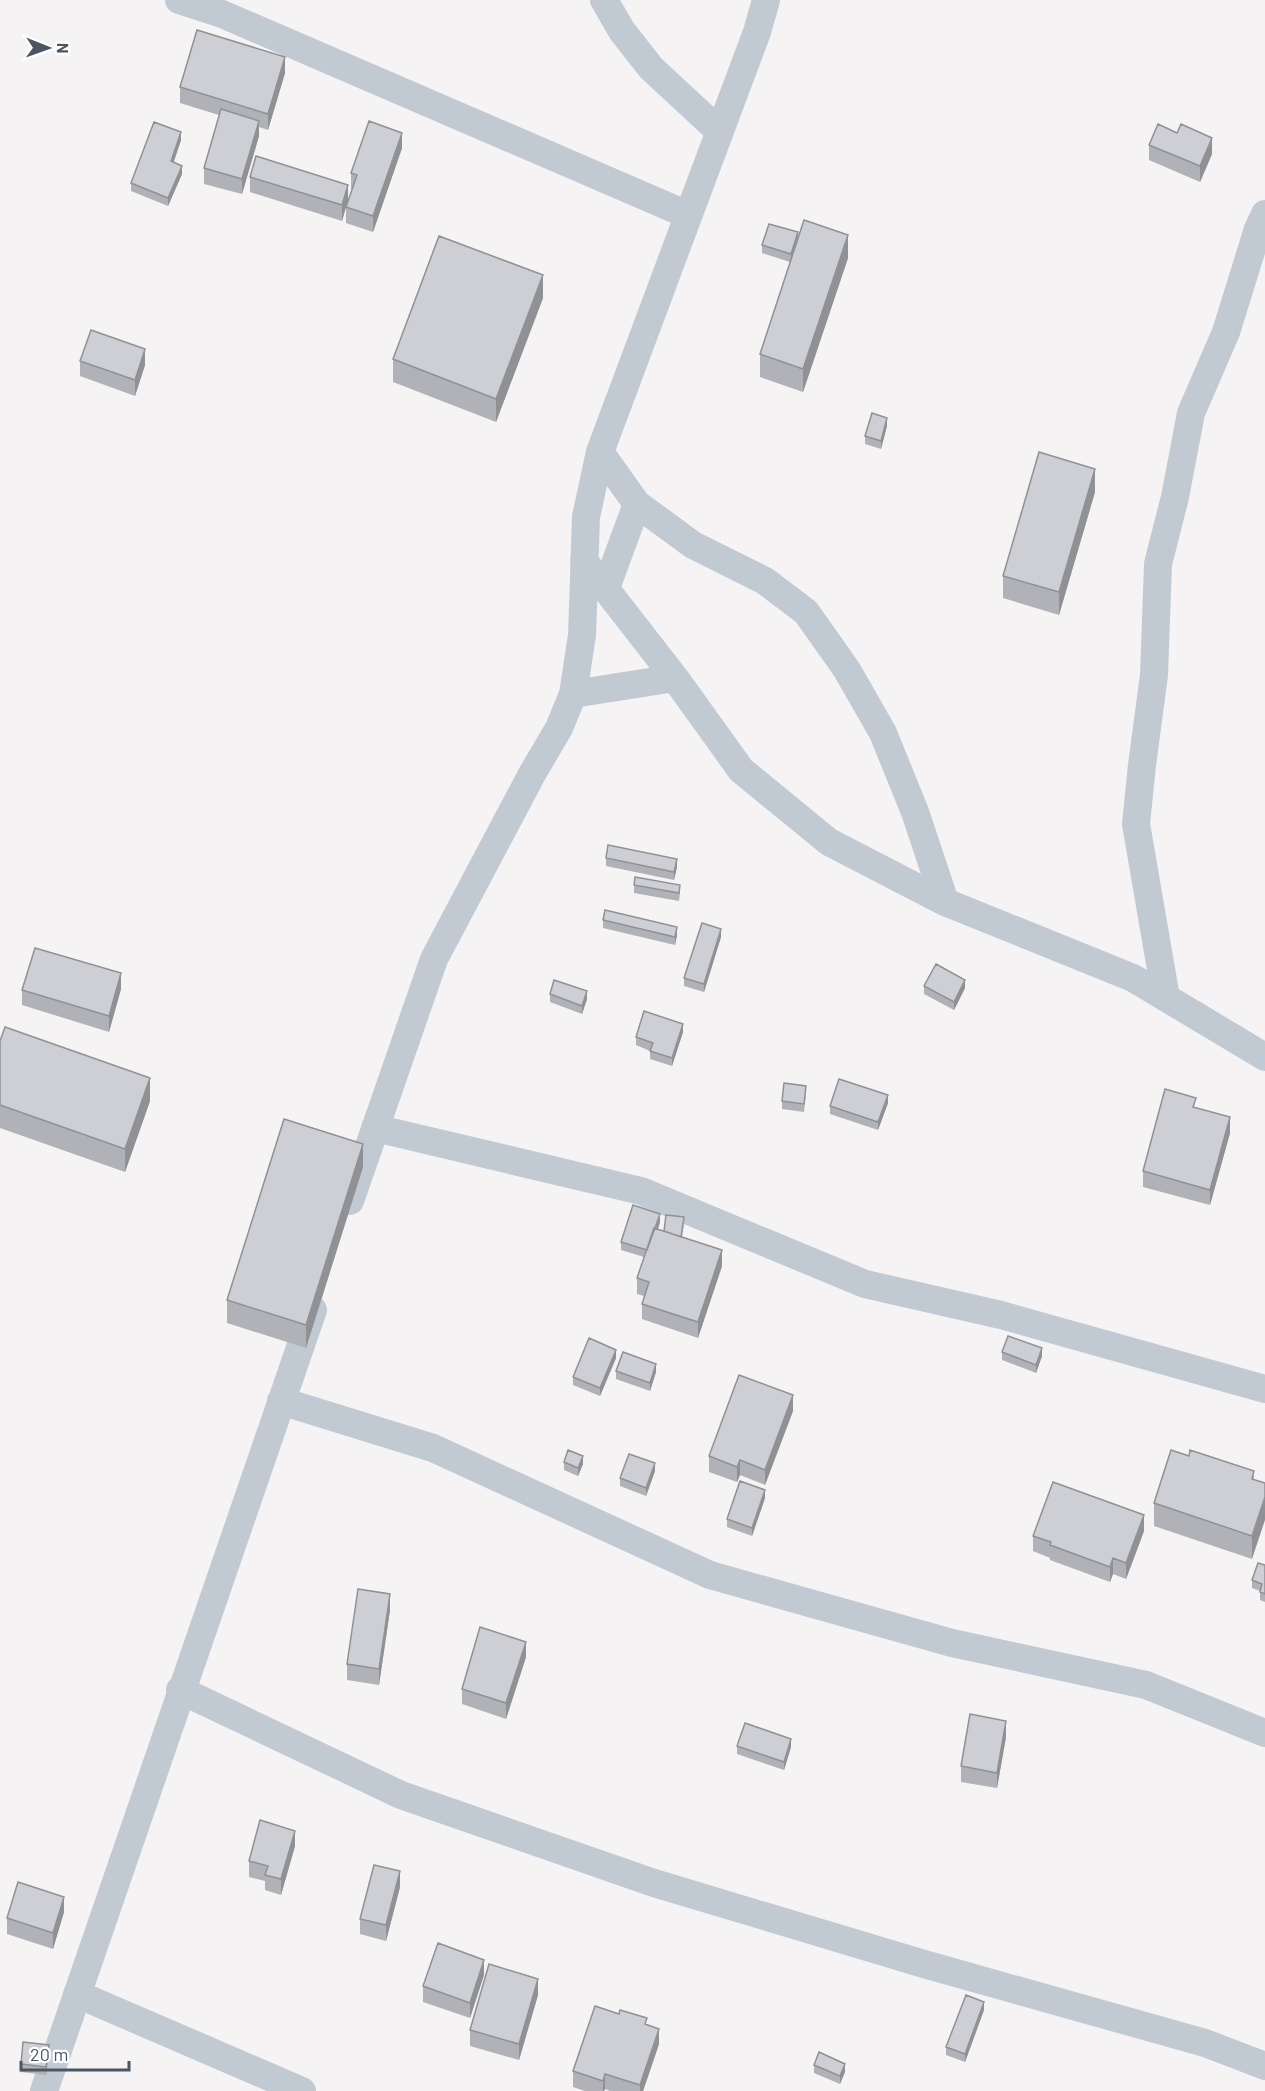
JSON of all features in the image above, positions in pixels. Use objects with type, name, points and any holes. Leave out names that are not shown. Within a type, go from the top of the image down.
[{"type":"street","points":[[179,0],[222,14],[688,215]]},
{"type":"street","points":[[604,0],[622,31],[651,68],[719,131]]},
{"type":"street","points":[[341,1226],[434,959],[532,774],[559,728],[573,694],[582,634],[586,517],[600,452],[757,32],[766,0]]},
{"type":"street","points":[[1166,998],[1136,824],[1154,675],[1158,564],[1175,497],[1191,413],[1226,332],[1258,229],[1265,214]]},
{"type":"street","points":[[600,452],[637,504],[693,545],[765,581],[807,612],[847,670],[883,733],[915,812],[945,902]]},
{"type":"street","points":[[606,588],[637,504]]},
{"type":"street","points":[[584,561],[675,678],[741,770],[829,842],[945,902],[1132,978],[1265,1057]]},
{"type":"street","points":[[573,694],[675,678]]},
{"type":"street","points":[[375,1128],[641,1191],[865,1284],[1001,1315],[1265,1389]]},
{"type":"street","points":[[44,2091],[180,1690],[323,1281]]},
{"type":"street","points":[[281,1401],[433,1448],[710,1575],[952,1643],[1146,1685],[1265,1733]]},
{"type":"street","points":[[180,1690],[412,1799],[654,1883],[924,1964],[1205,2043],[1265,2066]]},
{"type":"street","points":[[77,1994],[302,2091]]},
{"type":"building","points":[[197,30],[285,57],[268,114],[180,87]]},
{"type":"building","points":[[221,109],[259,121],[242,179],[204,168]]},
{"type":"building","points":[[369,121],[402,133],[373,216],[346,207],[357,175],[351,173]]},
{"type":"building","points":[[154,122],[181,132],[171,161],[182,166],[168,198],[131,183]]},
{"type":"building","points":[[1158,124],[1177,133],[1181,124],[1212,138],[1200,166],[1149,145]]},
{"type":"building","points":[[256,156],[348,185],[342,205],[250,177]]},
{"type":"building","points":[[804,220],[848,235],[803,369],[760,354]]},
{"type":"building","points":[[769,224],[798,232],[791,254],[762,245]]},
{"type":"building","points":[[439,236],[543,275],[496,399],[393,359]]},
{"type":"building","points":[[91,330],[145,349],[135,380],[80,361]]},
{"type":"building","points":[[872,413],[887,418],[881,441],[865,436]]},
{"type":"building","points":[[1039,452],[1095,469],[1059,592],[1003,576]]},
{"type":"building","points":[[608,845],[677,859],[674,872],[606,858]]},
{"type":"building","points":[[635,877],[680,885],[679,893],[634,885]]},
{"type":"building","points":[[605,910],[677,927],[675,937],[603,920]]},
{"type":"building","points":[[702,923],[721,929],[704,984],[684,978]]},
{"type":"building","points":[[35,948],[121,973],[109,1016],[22,990]]},
{"type":"building","points":[[936,964],[965,980],[954,1002],[924,986]]},
{"type":"building","points":[[554,980],[587,991],[582,1006],[550,994]]},
{"type":"building","points":[[644,1011],[683,1024],[672,1058],[650,1051],[653,1043],[636,1037]]},
{"type":"building","points":[[5,1027],[150,1078],[125,1149],[0,1105],[0,1041]]},
{"type":"building","points":[[839,1079],[888,1095],[878,1122],[830,1106]]},
{"type":"building","points":[[784,1083],[806,1086],[804,1104],[782,1101]]},
{"type":"building","points":[[1165,1089],[1196,1098],[1193,1107],[1230,1117],[1210,1190],[1143,1171]]},
{"type":"building","points":[[284,1119],[363,1144],[306,1325],[227,1300]]},
{"type":"building","points":[[633,1205],[660,1214],[647,1250],[621,1242]]},
{"type":"building","points":[[666,1215],[684,1217],[681,1237],[664,1231]]},
{"type":"building","points":[[654,1228],[722,1250],[698,1322],[642,1304],[649,1282],[637,1278]]},
{"type":"building","points":[[1008,1336],[1042,1348],[1036,1365],[1002,1352]]},
{"type":"building","points":[[589,1338],[616,1350],[600,1388],[573,1377]]},
{"type":"building","points":[[623,1352],[656,1364],[650,1383],[616,1371]]},
{"type":"building","points":[[739,1375],[793,1395],[765,1470],[740,1460],[737,1467],[709,1456]]},
{"type":"building","points":[[568,1450],[583,1456],[578,1468],[564,1462]]},
{"type":"building","points":[[1171,1450],[1189,1456],[1190,1450],[1254,1471],[1252,1479],[1265,1483],[1265,1497],[1252,1536],[1154,1503]]},
{"type":"building","points":[[629,1454],[655,1463],[646,1488],[620,1478]]},
{"type":"building","points":[[740,1481],[765,1490],[752,1528],[727,1519]]},
{"type":"building","points":[[1053,1482],[1144,1515],[1126,1563],[1113,1558],[1110,1567],[1050,1545],[1051,1542],[1033,1536]]},
{"type":"building","points":[[1258,1563],[1265,1565],[1265,1594],[1260,1592],[1262,1584],[1252,1580]]},
{"type":"building","points":[[358,1589],[390,1594],[379,1669],[347,1664]]},
{"type":"building","points":[[480,1627],[526,1642],[506,1703],[462,1689]]},
{"type":"building","points":[[970,1714],[1006,1721],[997,1773],[961,1766]]},
{"type":"building","points":[[745,1723],[791,1739],[784,1762],[737,1746]]},
{"type":"building","points":[[260,1820],[295,1831],[281,1879],[265,1875],[268,1866],[249,1861]]},
{"type":"building","points":[[374,1865],[400,1871],[386,1925],[360,1919]]},
{"type":"building","points":[[18,1882],[64,1897],[53,1933],[7,1918]]},
{"type":"building","points":[[438,1943],[484,1960],[470,2003],[423,1986]]},
{"type":"building","points":[[489,1964],[538,1979],[519,2044],[470,2030]]},
{"type":"building","points":[[966,1995],[984,2002],[965,2054],[946,2047]]},
{"type":"building","points":[[595,2006],[619,2014],[620,2010],[647,2018],[645,2024],[659,2029],[640,2085],[605,2074],[603,2081],[573,2071]]},
{"type":"building","points":[[23,2042],[49,2045],[46,2067],[21,2064]]},
{"type":"building","points":[[819,2052],[845,2064],[840,2076],[814,2065]]}]
